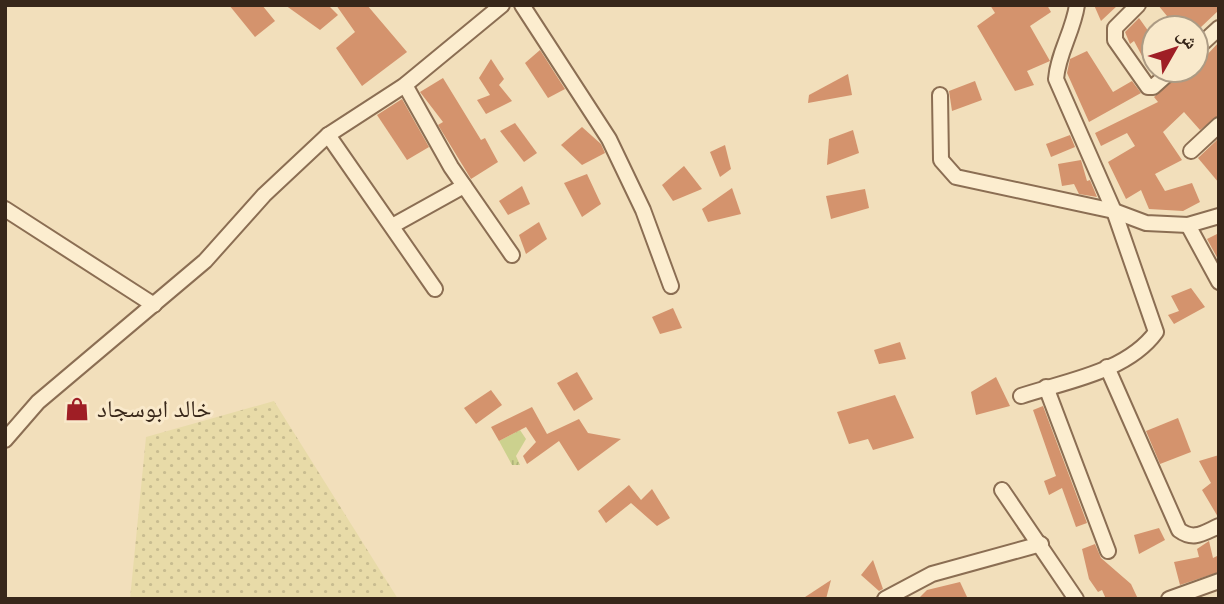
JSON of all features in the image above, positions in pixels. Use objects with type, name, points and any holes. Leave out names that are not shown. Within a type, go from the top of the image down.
[{"type":"street","points":[[5,440],[38,402],[205,261],[264,195],[328,135],[405,85],[502,5]]},
{"type":"street","points":[[522,5],[609,139],[643,210],[671,286]]},
{"type":"street","points":[[1021,396],[1107,367],[1144,348],[1156,332],[1115,211],[1056,79],[1058,64],[1074,27],[1077,5]]},
{"type":"street","points":[[1138,5],[1115,28],[1115,40],[1140,76]]},
{"type":"street","points":[[405,85],[464,186],[512,256]]},
{"type":"street","points":[[940,95],[941,160],[956,177],[1115,211],[1146,223],[1188,225],[1219,216]]},
{"type":"street","points":[[1191,151],[1219,125]]},
{"type":"street","points":[[328,135],[435,289]]},
{"type":"street","points":[[392,226],[464,186]]},
{"type":"street","points":[[5,209],[154,305]]},
{"type":"street","points":[[1188,225],[1219,282]]},
{"type":"street","points":[[1107,367],[1180,530],[1188,537],[1196,537],[1219,526]]},
{"type":"street","points":[[1046,387],[1108,551]]},
{"type":"street","points":[[1002,490],[1076,599]]},
{"type":"street","points":[[885,599],[932,574],[1041,544]]},
{"type":"street","points":[[1169,599],[1219,580]]},
{"type":"shaded area","points":[[274,401],[398,599],[130,599],[146,437]]},
{"type":"green space","points":[[520,430],[526,439],[516,456],[520,465],[512,465],[499,441]]},
{"type":"building","points":[[229,5],[262,5],[275,21],[255,37]]},
{"type":"building","points":[[285,5],[328,5],[338,15],[320,30]]},
{"type":"building","points":[[336,5],[367,5],[407,52],[362,86],[336,48],[355,32]]},
{"type":"building","points":[[990,5],[1047,5],[1051,12],[1030,26],[1050,61],[1027,71],[1034,85],[1015,91],[977,26],[995,13]]},
{"type":"building","points":[[1094,5],[1118,5],[1101,21]]},
{"type":"building","points":[[1158,5],[1219,5],[1219,10],[1210,19],[1210,14],[1165,14]]},
{"type":"building","points":[[1139,18],[1140,52],[1134,41],[1130,44],[1125,32]]},
{"type":"building","points":[[1219,42],[1219,116],[1200,130],[1184,112],[1163,132],[1182,160],[1155,174],[1165,191],[1192,183],[1200,202],[1183,211],[1149,209],[1141,190],[1126,199],[1108,162],[1135,146],[1127,133],[1101,146],[1095,133],[1158,102],[1154,97],[1168,84],[1210,84],[1210,52]]},
{"type":"building","points":[[540,50],[565,89],[548,98],[525,63]]},
{"type":"building","points":[[1087,51],[1113,92],[1132,81],[1141,93],[1089,122],[1067,73],[1070,59]]},
{"type":"building","points":[[491,59],[504,79],[499,85],[512,101],[486,114],[477,100],[490,95],[479,78]]},
{"type":"building","points":[[848,74],[852,95],[808,103],[809,95]]},
{"type":"building","points":[[443,78],[481,140],[485,138],[498,162],[471,179],[438,125],[443,122],[420,92]]},
{"type":"building","points":[[975,81],[982,100],[952,111],[949,91]]},
{"type":"building","points":[[402,99],[429,147],[407,160],[377,115]]},
{"type":"building","points":[[515,123],[537,153],[524,162],[500,131]]},
{"type":"building","points":[[582,127],[601,144],[605,153],[582,165],[561,145]]},
{"type":"building","points":[[853,130],[859,153],[827,165],[829,139]]},
{"type":"building","points":[[1070,135],[1075,147],[1051,157],[1046,144]]},
{"type":"building","points":[[1219,138],[1219,183],[1198,158]]},
{"type":"building","points":[[725,145],[731,169],[720,177],[710,152]]},
{"type":"building","points":[[1081,160],[1087,181],[1090,180],[1097,197],[1079,194],[1074,184],[1062,186],[1058,164]]},
{"type":"building","points":[[684,166],[702,189],[673,201],[662,185]]},
{"type":"building","points":[[587,174],[601,204],[582,217],[564,183]]},
{"type":"building","points":[[522,186],[530,204],[508,215],[499,201]]},
{"type":"building","points":[[732,188],[741,214],[708,222],[702,209]]},
{"type":"building","points":[[865,189],[869,208],[831,219],[826,196]]},
{"type":"building","points":[[539,222],[547,239],[526,254],[519,235]]},
{"type":"building","points":[[1219,233],[1219,261],[1207,239]]},
{"type":"building","points":[[1191,288],[1205,307],[1174,324],[1168,315],[1179,311],[1171,296]]},
{"type":"building","points":[[673,308],[682,328],[660,334],[652,317]]},
{"type":"building","points":[[900,342],[906,359],[879,364],[874,350]]},
{"type":"building","points":[[577,372],[593,399],[574,411],[557,383]]},
{"type":"building","points":[[996,377],[1010,406],[976,415],[971,392]]},
{"type":"building","points":[[491,390],[502,405],[476,424],[464,408]]},
{"type":"building","points":[[895,395],[914,438],[873,450],[868,439],[849,444],[837,412]]},
{"type":"building","points":[[1043,406],[1087,523],[1076,527],[1062,488],[1049,495],[1044,481],[1056,476],[1033,410]]},
{"type":"building","points":[[532,407],[547,434],[579,419],[588,433],[621,439],[578,471],[559,441],[527,464],[523,456],[536,442],[526,427],[499,441],[491,427]]},
{"type":"building","points":[[1178,418],[1191,452],[1160,464],[1146,431]]},
{"type":"building","points":[[1219,455],[1218,517],[1202,490],[1211,483],[1199,461]]},
{"type":"building","points":[[629,485],[641,500],[652,489],[670,518],[657,526],[631,503],[606,523],[598,511]]},
{"type":"building","points":[[1159,528],[1165,540],[1139,554],[1134,535]]},
{"type":"building","points":[[1209,541],[1213,558],[1219,555],[1219,572],[1180,585],[1174,562],[1199,557],[1197,549]]},
{"type":"building","points":[[1095,544],[1101,558],[1131,584],[1138,599],[1106,599],[1102,590],[1098,592],[1089,579],[1082,549]]},
{"type":"building","points":[[873,560],[883,589],[879,591],[861,575]]},
{"type":"building","points":[[831,580],[826,599],[802,599]]},
{"type":"building","points":[[960,582],[968,599],[918,599],[927,590]]},
{"type":"place","name":"خالد ابوسجاد","points":[[77,409]]}]
